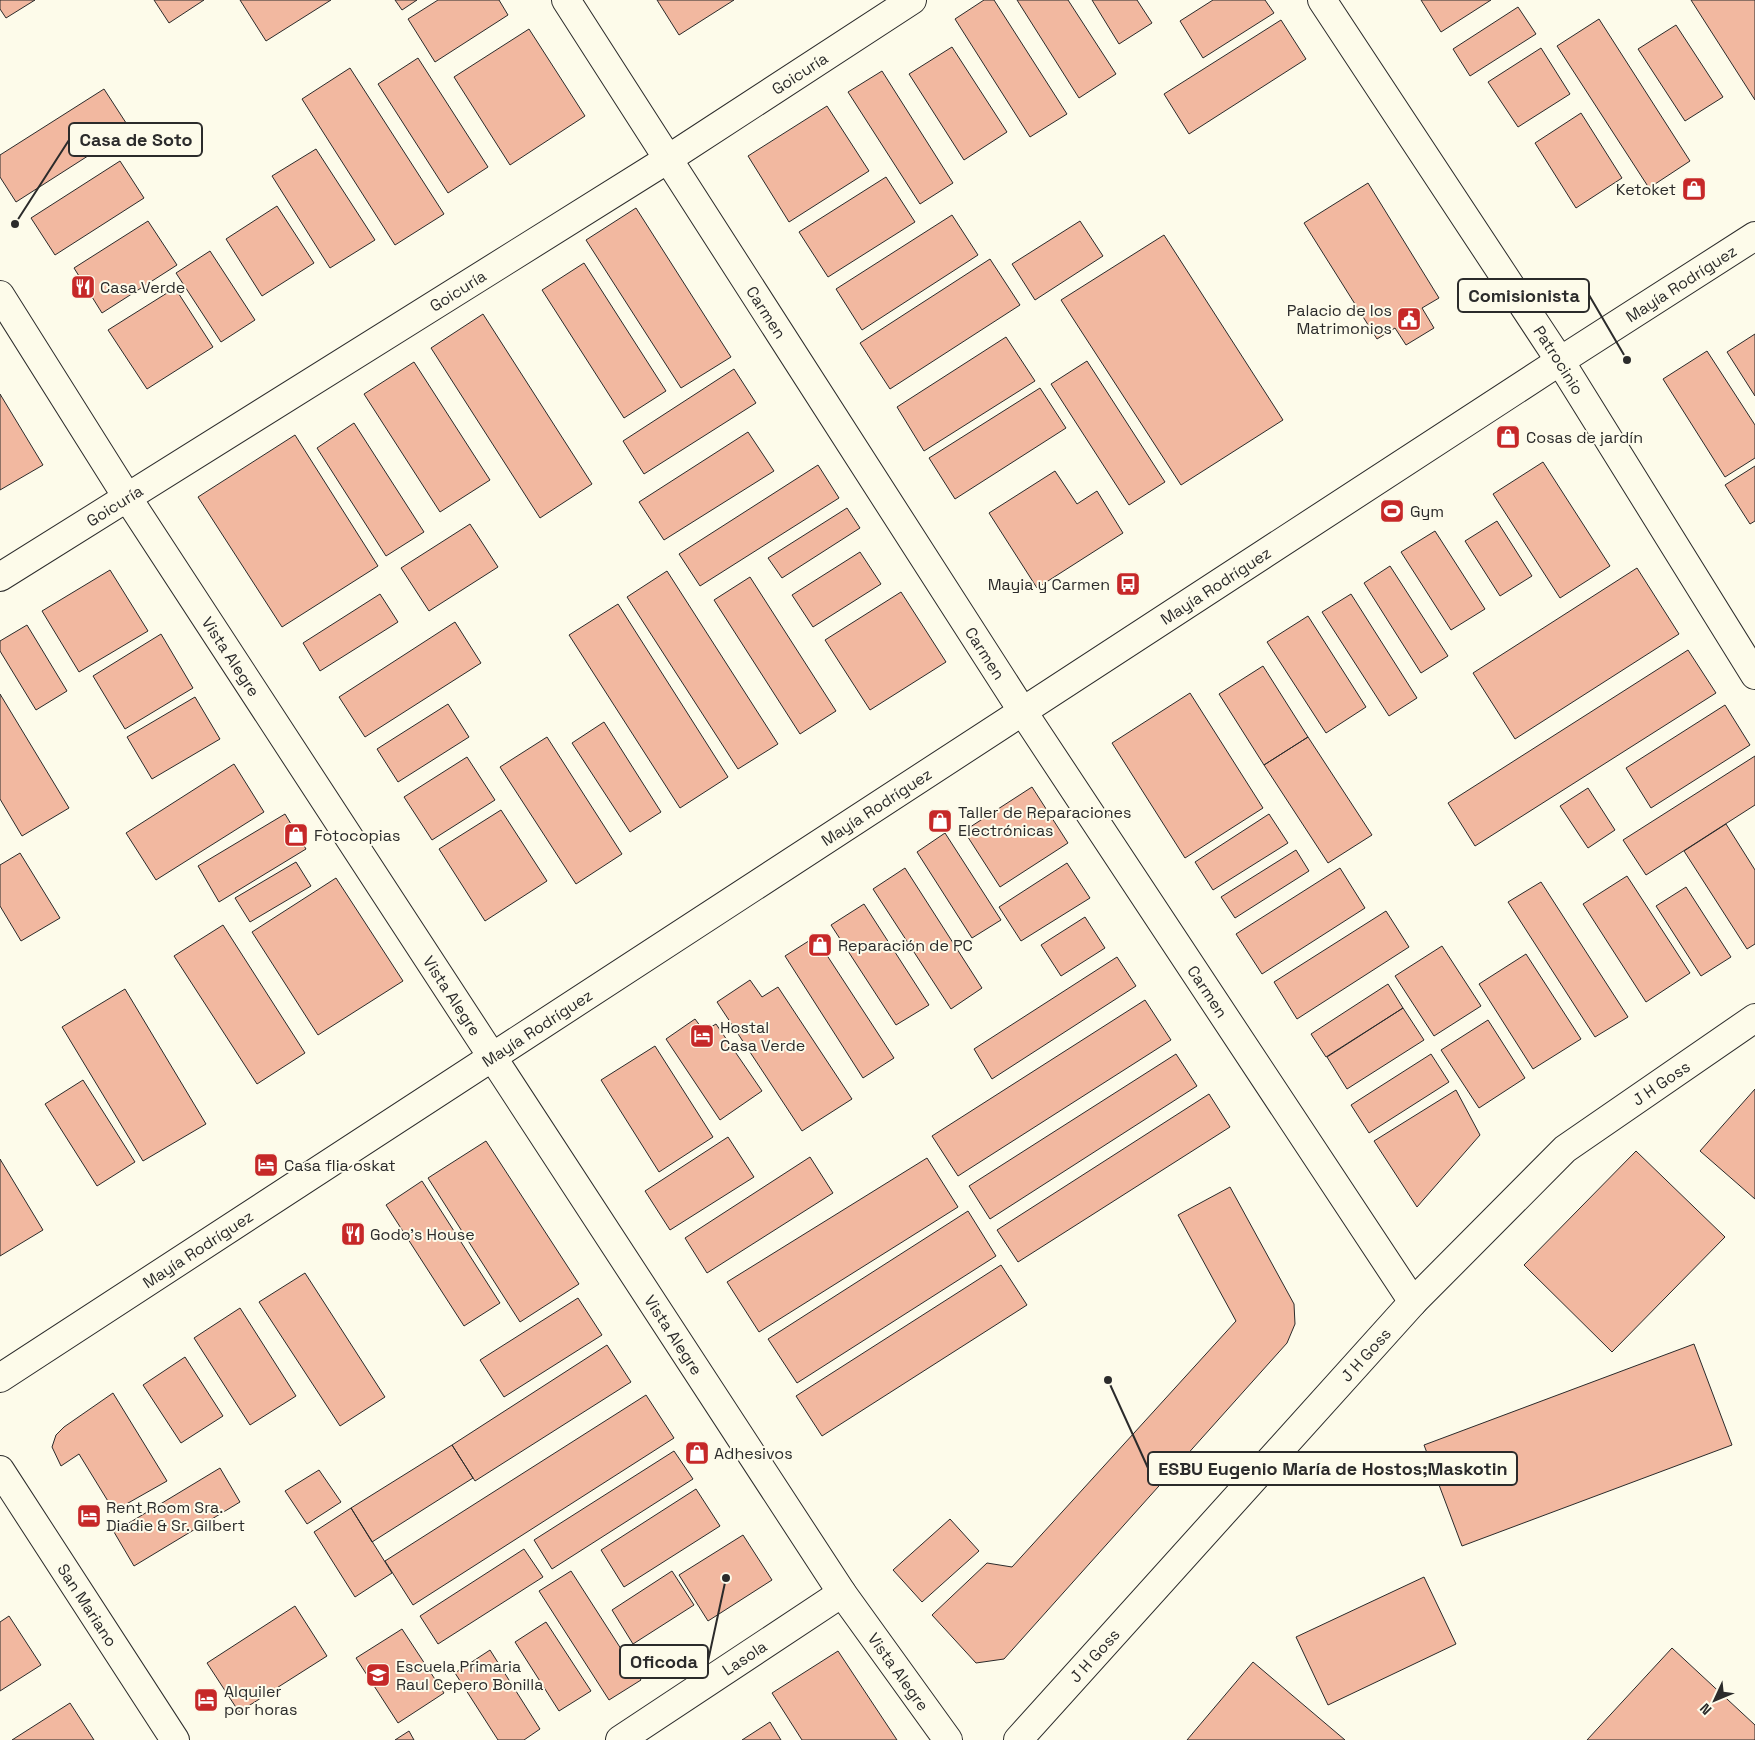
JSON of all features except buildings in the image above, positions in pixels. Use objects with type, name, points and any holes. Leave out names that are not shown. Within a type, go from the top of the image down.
[{"type":"street","name":"Carmen","points":[[566,0],[1023,712],[1413,1302]]},
{"type":"street","name":"Goicuría","points":[[0,577],[668,159],[912,0]]},
{"type":"street","name":"Patrocinio","points":[[1322,0],[1560,361],[1755,675]]},
{"type":"street","name":"Mayía Rodríguez","points":[[0,1378],[1560,361],[1755,236]]},
{"type":"street","name":"Vista Alegre","points":[[0,295],[128,497],[842,1593],[948,1740]]},
{"type":"street","name":"J H Goss","points":[[1018,1740],[1413,1302],[1565,1149],[1755,1018]]},
{"type":"street","name":"San Mariano","points":[[0,1470],[175,1740]]},
{"type":"street","name":"Lasola","points":[[620,1740],[842,1593]]},
{"type":"place","name":"Ketoket","points":[[1694,189]]},
{"type":"place","name":"Casa de Soto","points":[[15,224]]},
{"type":"place","name":"Casa Verde","points":[[83,287]]},
{"type":"place","name":"Palacio de los Matrimonios","points":[[1409,319]]},
{"type":"place","name":"Comisionista","points":[[1627,360]]},
{"type":"place","name":"Cosas de jardín","points":[[1508,437]]},
{"type":"place","name":"Gym","points":[[1392,511]]},
{"type":"place","name":"Mayia y Carmen","points":[[1128,584]]},
{"type":"place","name":"Taller de Reparaciones Electrónicas","points":[[940,821]]},
{"type":"place","name":"Fotocopias","points":[[296,835]]},
{"type":"place","name":"Reparación de PC","points":[[820,945]]},
{"type":"place","name":"Hostal Casa Verde","points":[[702,1036]]},
{"type":"place","name":"Casa flia oskat","points":[[266,1165]]},
{"type":"place","name":"Godo’s House","points":[[353,1234]]},
{"type":"place","name":"ESBU Eugenio María de Hostos;Maskotin","points":[[1108,1380]]},
{"type":"place","name":"Adhesivos","points":[[697,1453]]},
{"type":"place","name":"Rent Room Sra. Diadie & Sr. Gilbert","points":[[89,1516]]},
{"type":"place","name":"Oficoda","points":[[726,1578]]},
{"type":"place","name":"Escuela Primaria Raul Cepero Bonilla","points":[[378,1675]]},
{"type":"place","name":"Alquiler por horas","points":[[206,1700]]}]
